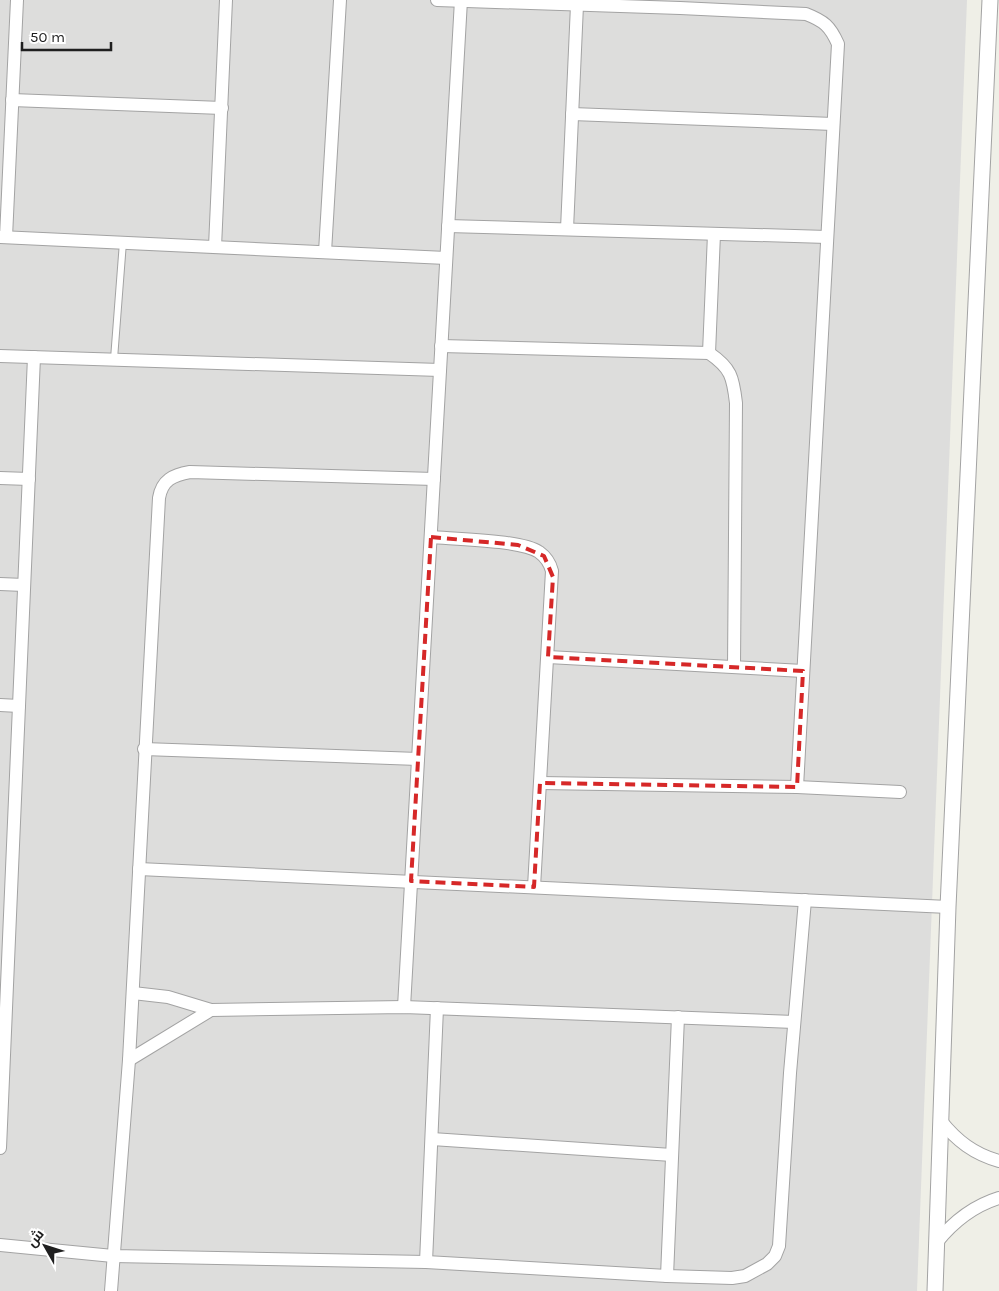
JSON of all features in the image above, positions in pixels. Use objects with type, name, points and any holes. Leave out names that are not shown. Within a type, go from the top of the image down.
[{"type":"street","points":[[16,0],[3,237],[446,258]]},
{"type":"street","points":[[215,247],[226,0]]},
{"type":"street","points":[[325,252],[340,0]]},
{"type":"street","points":[[437,0],[577,5],[680,4],[806,14],[820,19],[832,30],[838,44],[796,787]]},
{"type":"street","points":[[404,1007],[461,0]]},
{"type":"street","points":[[935,1291],[948,907],[990,0]]},
{"type":"street","points":[[567,229],[577,5]]},
{"type":"street","points":[[12,100],[222,108]]},
{"type":"street","points":[[572,114],[833,124]]},
{"type":"street","points":[[448,226],[827,237]]},
{"type":"street","points":[[708,353],[714,234]]},
{"type":"street","points":[[442,346],[708,353],[724,364],[734,382],[736,403],[734,667]]},
{"type":"street","points":[[0,356],[440,370]]},
{"type":"street","points":[[0,1148],[3,1022],[34,357]]},
{"type":"street","points":[[111,1291],[129,1060],[144,749],[160,489],[166,480],[178,474],[190,472],[434,479]]},
{"type":"street","points":[[0,478],[29,479]]},
{"type":"street","points":[[431,537],[518,545],[534,550],[544,556],[550,566],[553,577],[534,887]]},
{"type":"street","points":[[0,584],[24,585]]},
{"type":"street","points":[[548,657],[803,671]]},
{"type":"street","points":[[0,705],[19,706]]},
{"type":"street","points":[[144,749],[418,759]]},
{"type":"street","points":[[540,783],[796,787],[900,792]]},
{"type":"street","points":[[139,869],[948,907]]},
{"type":"street","points":[[0,1245],[113,1256],[426,1262],[667,1276],[732,1278],[745,1276],[767,1264],[780,1246],[790,1073],[805,900]]},
{"type":"street","points":[[133,993],[168,997],[211,1010],[404,1007],[794,1022]]},
{"type":"street","points":[[426,1262],[437,1008]]},
{"type":"street","points":[[129,1060],[211,1010]]},
{"type":"street","points":[[667,1276],[678,1017]]},
{"type":"street","points":[[941,1121],[969,1149],[999,1161]]},
{"type":"street","points":[[432,1139],[672,1155]]},
{"type":"street","points":[[937,1242],[946,1231],[967,1213],[999,1198]]},
{"type":"lane","points":[[114,359],[123,242]]},
{"type":"highlighted area","points":[[431,537],[518,545],[544,556],[553,577],[548,657],[803,671],[797,787],[540,783],[534,887],[411,881]]},
{"type":"shaded area","points":[[0,0],[967,0],[917,1291],[0,1291]]}]
